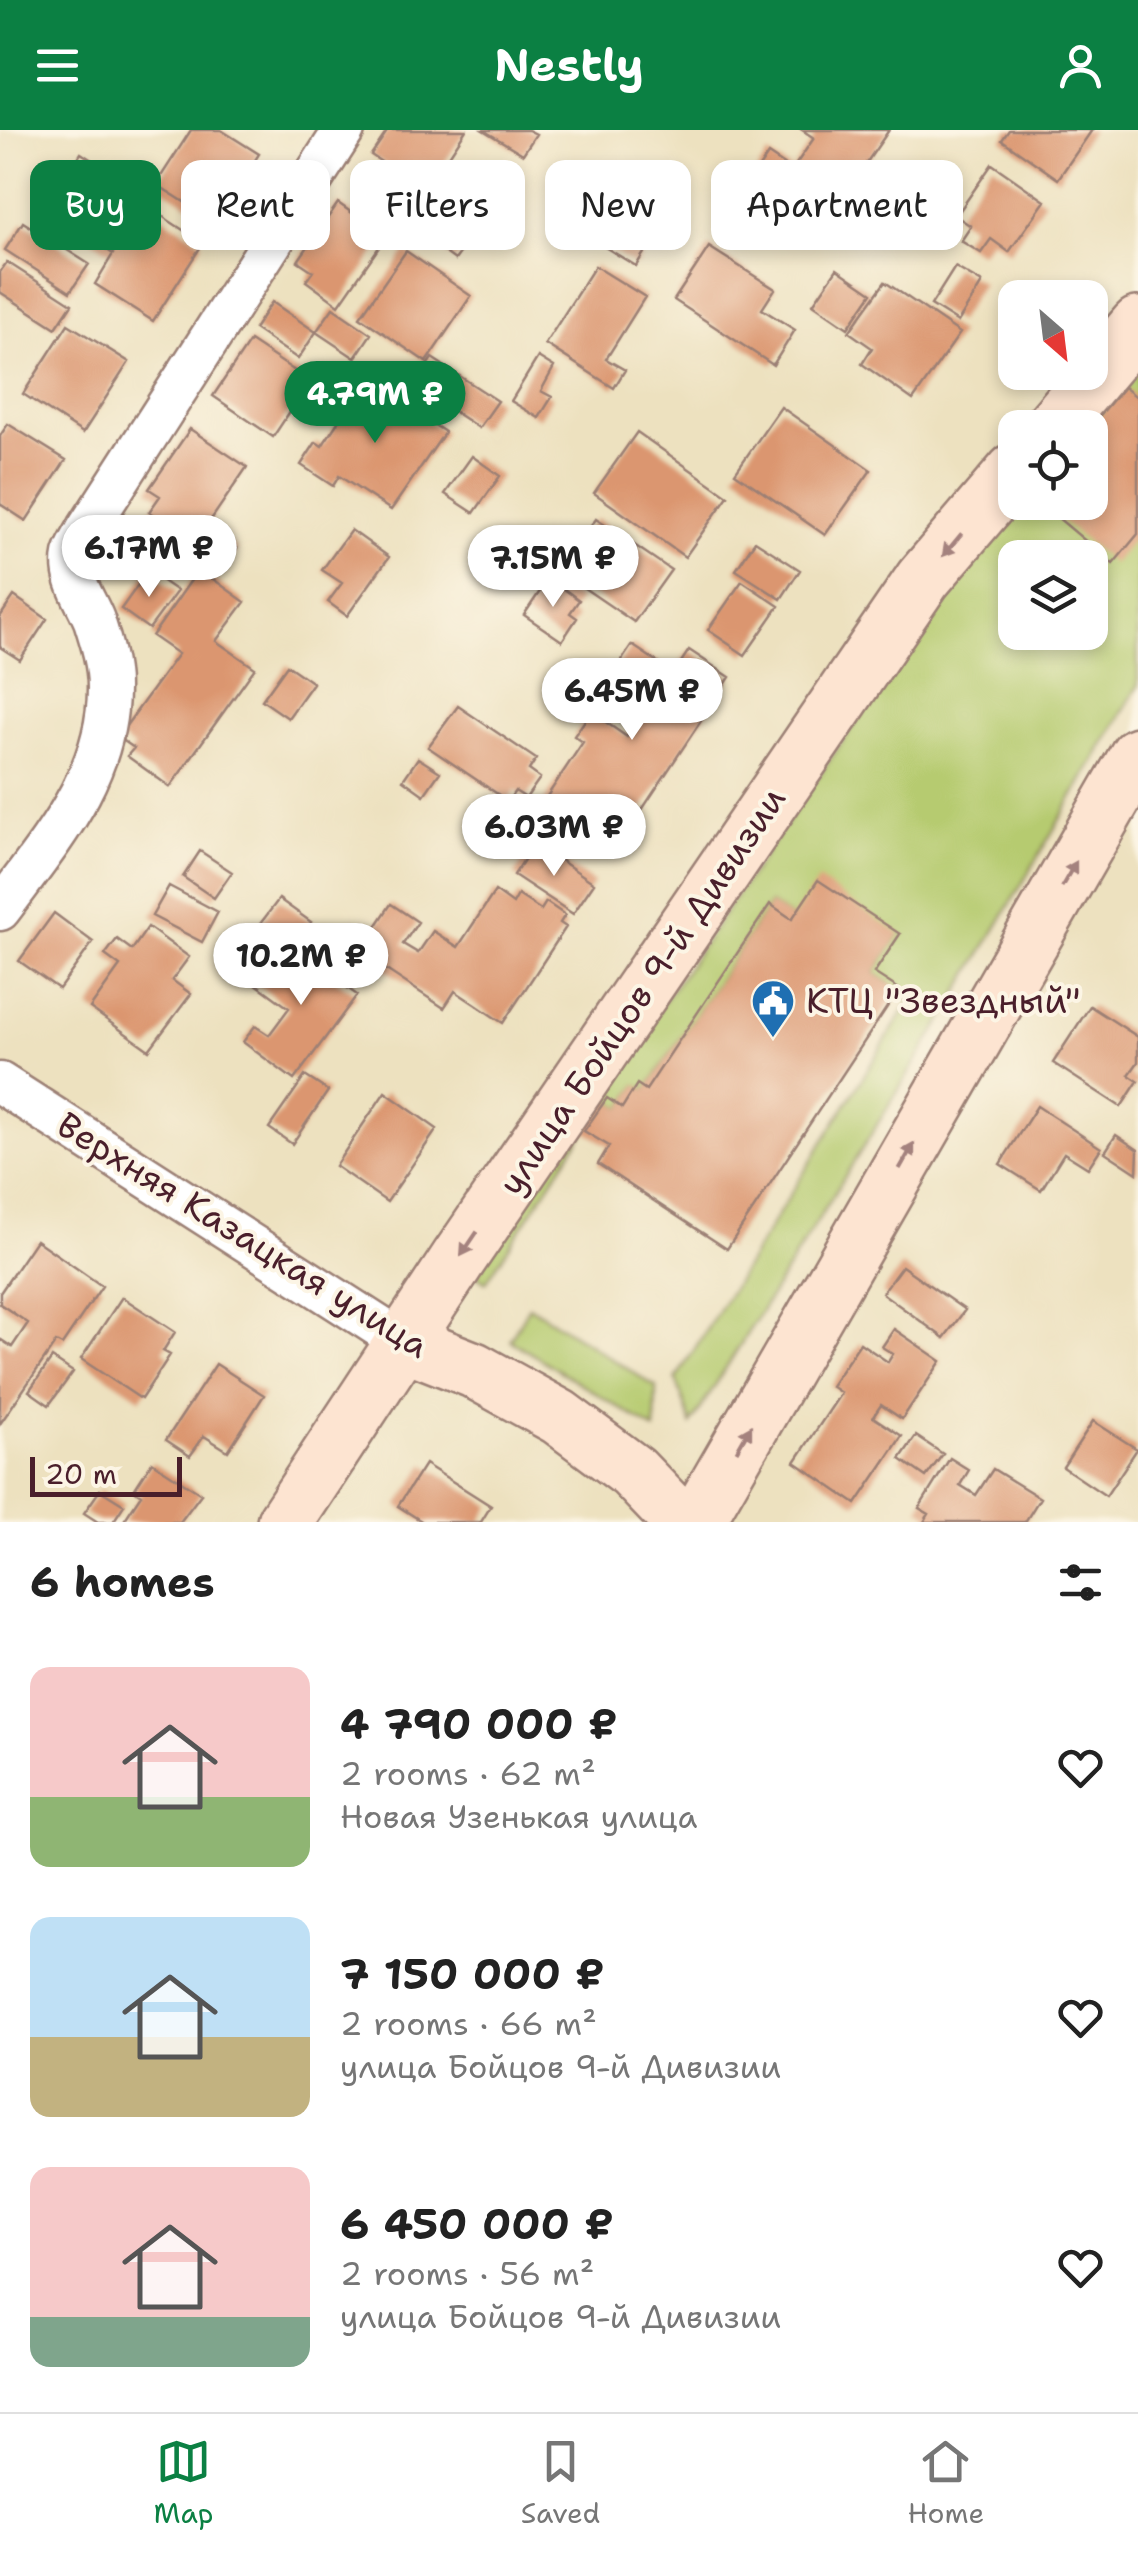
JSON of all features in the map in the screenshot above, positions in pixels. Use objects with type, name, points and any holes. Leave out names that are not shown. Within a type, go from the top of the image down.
[{"type":"street","points":[[0,910],[64,824],[91,778],[106,724],[108,684],[103,649],[79,590],[74,557],[88,528],[344,130]]},
{"type":"street","points":[[1066,410],[1138,325]]},
{"type":"street","name":"улица Бойцов 9-й Дивизии","points":[[285,1522],[403,1342],[923,580],[998,490]]},
{"type":"street","points":[[696,1522],[1138,755]]},
{"type":"street","name":"Верхняя Казацкая улица","points":[[0,1083],[403,1342],[474,1370],[559,1417],[633,1472],[681,1522]]},
{"type":"green space","points":[[1138,365],[1138,686],[944,1017],[691,1424],[676,1379],[912,998],[874,973],[899,935],[792,919],[770,904],[646,1090],[637,1085],[622,1108],[606,1098],[486,1282],[476,1275],[943,595],[1001,520],[1108,520],[1108,410],[1089,410]]},
{"type":"green space","points":[[529,1306],[656,1387],[655,1430],[510,1340]]},
{"type":"building","points":[[191,130],[221,130],[259,154],[255,160],[181,160],[181,200],[161,187],[161,176]]},
{"type":"building","points":[[388,130],[466,130],[446,160],[378,160],[371,155]]},
{"type":"building","points":[[483,130],[528,130],[536,134],[523,154]]},
{"type":"building","points":[[802,130],[889,130],[868,160],[799,160],[814,138]]},
{"type":"building","points":[[1009,130],[1092,130],[1058,179],[1002,140]]},
{"type":"building","points":[[992,164],[1045,201],[1009,252],[991,239],[981,253],[963,242],[971,226],[963,221],[963,206]]},
{"type":"building","points":[[338,203],[350,212],[350,250],[377,250],[339,305],[306,281],[313,271],[298,261],[306,250],[330,250],[330,215]]},
{"type":"building","points":[[161,215],[181,229],[181,250],[199,250],[153,321],[95,284],[113,254],[107,250],[161,250]]},
{"type":"building","points":[[23,222],[30,226],[30,250],[67,250],[89,264],[70,292],[5,250]]},
{"type":"building","points":[[709,247],[775,289],[762,309],[795,330],[773,365],[674,300]]},
{"type":"building","points":[[441,250],[462,250],[455,260]]},
{"type":"building","points":[[610,250],[646,250],[636,266]]},
{"type":"building","points":[[406,251],[471,296],[426,362],[360,317]]},
{"type":"building","points":[[7,262],[72,304],[56,328],[0,292],[0,272]]},
{"type":"building","points":[[595,266],[645,297],[606,359],[625,370],[614,388],[545,344]]},
{"type":"building","points":[[955,267],[982,283],[958,322],[931,305]]},
{"type":"building","points":[[837,269],[872,293],[848,328],[813,304]]},
{"type":"building","points":[[885,282],[960,333],[913,400],[862,364],[872,348],[849,332]]},
{"type":"building","points":[[272,302],[316,332],[298,359],[254,329]]},
{"type":"building","points":[[333,308],[371,334],[355,358],[316,332]]},
{"type":"building","points":[[68,324],[129,362],[83,433],[23,394]]},
{"type":"building","points":[[250,341],[310,381],[273,437],[213,396]]},
{"type":"building","points":[[538,357],[554,367],[541,391],[552,397],[539,418],[511,401]]},
{"type":"building","points":[[432,358],[498,401],[479,428],[414,385]]},
{"type":"building","points":[[366,380],[445,432],[391,510],[339,476],[333,486],[301,465],[316,442],[322,446]]},
{"type":"building","points":[[1124,387],[1138,398],[1138,534],[1113,564],[1108,560],[1108,540],[1084,540],[1060,520],[1108,520],[1108,410],[1104,410]]},
{"type":"building","points":[[781,407],[871,470],[825,535],[735,473]]},
{"type":"building","points":[[8,424],[66,460],[26,521],[0,504],[0,436]]},
{"type":"building","points":[[190,429],[247,467],[195,543],[149,512],[160,496],[149,489]]},
{"type":"building","points":[[637,432],[728,496],[685,557],[594,493]]},
{"type":"building","points":[[472,456],[500,476],[474,513],[445,494]]},
{"type":"building","points":[[596,519],[671,570],[634,622],[559,571]]},
{"type":"building","points":[[351,530],[389,557],[347,616],[328,602],[342,583],[322,570]]},
{"type":"building","points":[[212,532],[237,548],[225,566],[201,550]]},
{"type":"building","points":[[755,541],[800,570],[781,599],[736,570]]},
{"type":"building","points":[[199,569],[245,602],[216,641],[255,668],[170,787],[127,756],[134,748],[118,737],[178,654],[152,636]]},
{"type":"building","points":[[148,571],[177,591],[149,629],[121,609]]},
{"type":"building","points":[[549,578],[579,600],[570,613],[577,618],[562,641],[524,615]]},
{"type":"building","points":[[742,581],[779,606],[745,655],[708,630]]},
{"type":"building","points":[[14,596],[47,619],[20,660],[0,647],[0,617]]},
{"type":"building","points":[[632,645],[674,673],[689,650],[730,677],[618,846],[587,824],[579,836],[538,810],[583,742],[574,736],[591,712],[627,737],[637,723],[597,697]]},
{"type":"building","points":[[287,665],[313,683],[288,718],[262,700]]},
{"type":"building","points":[[458,706],[536,759],[529,770],[540,778],[526,798],[515,791],[508,801],[428,747]]},
{"type":"building","points":[[418,758],[440,772],[424,795],[403,780]]},
{"type":"building","points":[[535,843],[594,883],[573,914],[514,875]]},
{"type":"building","points":[[200,851],[232,872],[214,898],[183,877]]},
{"type":"building","name":"КТЦ \"Звездный\"","points":[[818,880],[900,934],[874,973],[899,989],[727,1249],[598,1164],[609,1146],[584,1131],[607,1098],[622,1108],[637,1084],[646,1090],[770,904],[792,919]]},
{"type":"building","points":[[169,886],[218,912],[202,942],[152,916]]},
{"type":"building","points":[[495,891],[513,904],[518,895],[541,910],[546,902],[565,915],[560,923],[566,927],[503,1023],[455,991],[444,1008],[359,952],[391,904],[418,922],[403,944],[418,953],[433,931],[458,947]]},
{"type":"building","points":[[279,899],[311,922],[292,948],[260,924]]},
{"type":"building","points":[[54,913],[93,942],[59,989],[19,961]]},
{"type":"building","points":[[148,927],[189,957],[172,980],[191,994],[149,1050],[90,1008],[120,966],[105,955],[117,939],[132,950]]},
{"type":"building","points":[[310,940],[342,963],[332,977],[357,995],[294,1080],[243,1042],[255,1026],[269,1035],[289,1008],[256,984],[275,957],[290,968]]},
{"type":"building","points":[[1090,1006],[1138,1037],[1138,1062],[1129,1075],[1138,1081],[1121,1107],[1053,1063]]},
{"type":"building","points":[[305,1076],[328,1091],[292,1144],[269,1128]]},
{"type":"building","points":[[385,1092],[437,1129],[387,1202],[335,1166]]},
{"type":"building","points":[[1037,1106],[1101,1148],[1088,1168],[1064,1153],[1041,1190],[1000,1164]]},
{"type":"building","points":[[1116,1135],[1138,1150],[1137,1173],[1105,1152]]},
{"type":"building","points":[[36,1240],[102,1286],[62,1345],[56,1342],[0,1424],[0,1339],[12,1347],[28,1323],[0,1304],[0,1293]]},
{"type":"building","points":[[902,1266],[965,1310],[944,1338],[882,1293]]},
{"type":"building","points":[[122,1297],[175,1332],[163,1351],[170,1355],[141,1399],[81,1359]]},
{"type":"building","points":[[894,1329],[941,1361],[902,1419],[881,1405],[873,1417],[902,1436],[856,1504],[795,1462],[841,1393],[831,1386],[860,1343],[888,1362],[893,1354],[882,1347]]},
{"type":"building","points":[[52,1358],[73,1372],[49,1405],[29,1391]]},
{"type":"building","points":[[216,1364],[264,1395],[228,1451],[204,1436],[190,1456],[166,1440]]},
{"type":"building","points":[[1093,1421],[1137,1449],[1106,1496],[1063,1467]]},
{"type":"building","points":[[916,1436],[943,1454],[926,1477],[900,1459]]},
{"type":"building","points":[[950,1458],[969,1470],[960,1485],[976,1495],[993,1469],[1040,1498],[1025,1522],[924,1522],[929,1514],[919,1508]]},
{"type":"building","points":[[152,1462],[201,1494],[180,1522],[123,1522],[141,1495],[134,1490]]},
{"type":"building","points":[[425,1464],[491,1506],[481,1522],[423,1522],[398,1506]]},
{"type":"building","points":[[100,1490],[124,1505],[113,1522],[98,1522],[84,1513]]},
{"type":"place","name":"КТЦ \"Звездный\"","points":[[773,1039]]}]
